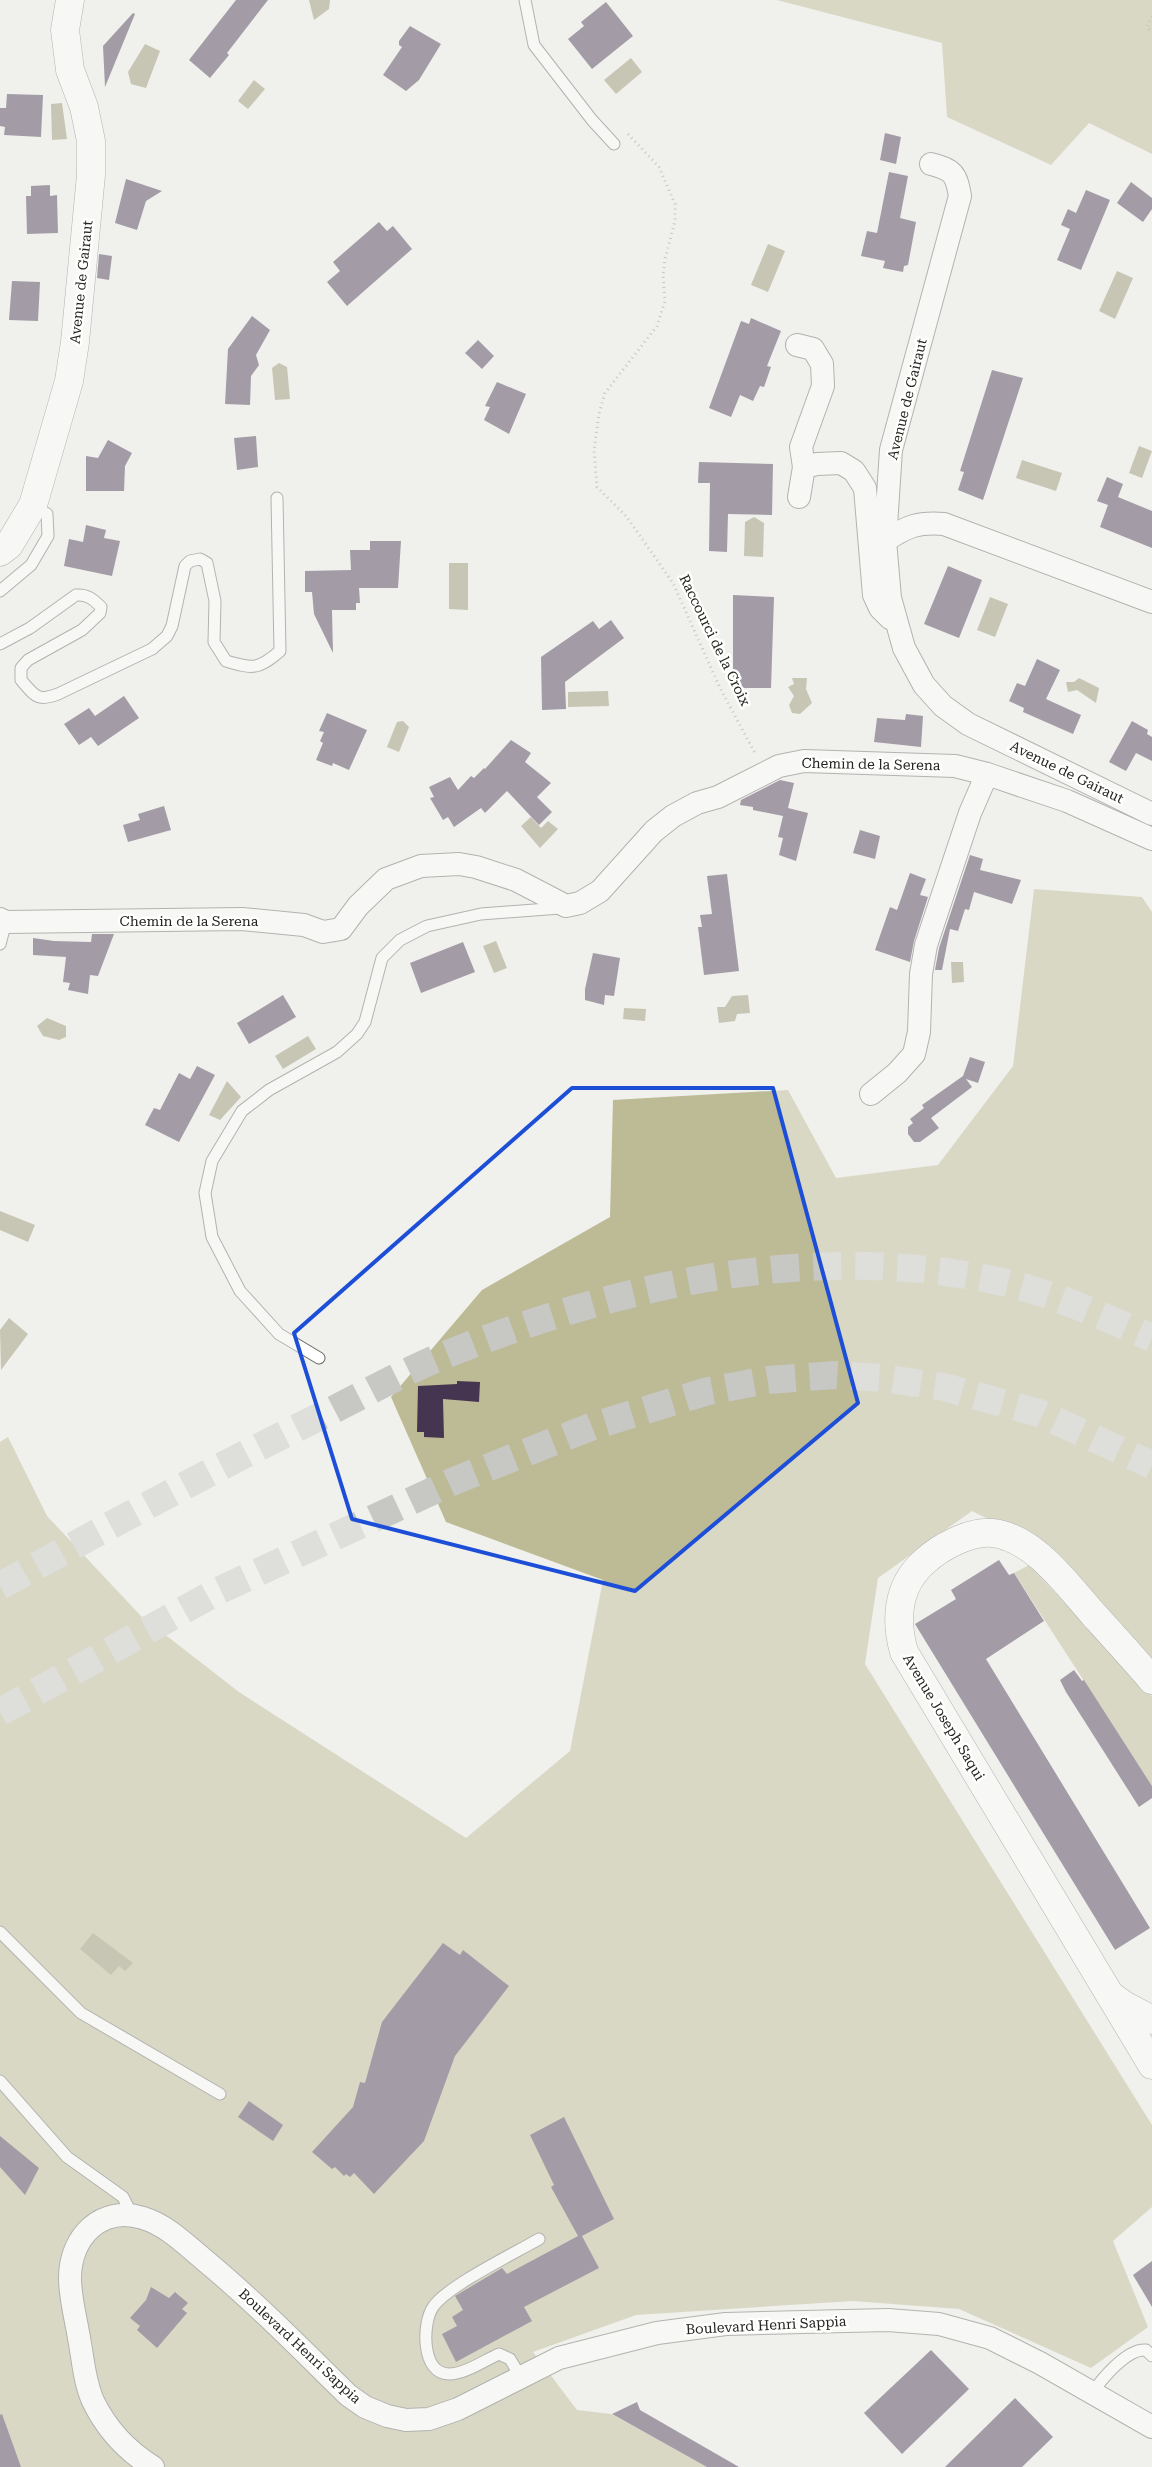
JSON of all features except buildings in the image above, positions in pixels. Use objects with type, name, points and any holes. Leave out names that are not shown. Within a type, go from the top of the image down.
[{"type":"street","name":"Avenue de Gairaut","points":[[0,552],[9,545],[33,505],[69,381],[75,342],[91,175],[92,140],[84,107],[70,70],[65,30],[70,0]]},
{"type":"street","name":"Avenue de Gairaut","points":[[931,164],[949,169],[957,178],[960,196],[891,450],[886,541],[890,598],[904,648],[924,685],[944,706],[968,724],[1152,814]]},
{"type":"street","points":[[797,345],[813,349],[822,364],[824,386],[801,447],[804,466],[799,497]]},
{"type":"street","points":[[804,466],[841,463],[854,471],[865,488],[874,595],[880,608],[898,625]]},
{"type":"street","points":[[886,541],[902,530],[922,522],[944,524],[1152,602]]},
{"type":"street","name":"Chemin de la Serena","points":[[2,922],[242,919],[304,925],[323,932],[341,929],[358,906],[386,879],[421,866],[459,864],[516,880],[566,906],[580,903],[600,891],[654,831],[674,816],[697,803],[718,797],[779,766],[804,761],[936,764],[987,774],[1067,801],[1152,839]]},
{"type":"street","points":[[871,1094],[898,1073],[914,1054],[919,1032],[921,974],[926,945],[970,813],[987,774]]},
{"type":"street","name":"Avenue Joseph Saqui","points":[[1152,1680],[1048,1563],[1013,1539],[992,1533],[954,1541],[928,1558],[916,1569],[906,1586],[898,1612],[899,1633],[904,1652],[1152,2065]]},
{"type":"street","points":[[1108,1992],[1124,2005],[1152,2020]]},
{"type":"street","name":"Boulevard Henri Sappia","points":[[153,2467],[136,2457],[117,2438],[93,2400],[86,2376],[70,2280],[71,2262],[78,2243],[89,2229],[116,2214],[132,2215],[152,2222],[174,2235],[241,2290],[348,2395],[365,2407],[387,2416],[406,2420],[430,2419],[458,2408],[559,2358],[595,2347],[688,2327],[726,2324],[888,2320],[939,2324],[990,2338],[1152,2427]]},
{"type":"lane","points":[[525,0],[534,44],[592,120],[614,144]]},
{"type":"lane","points":[[0,644],[30,628],[76,595],[84,594],[94,600],[101,607],[100,613],[82,630],[28,660],[21,668],[21,680],[34,696],[44,699],[58,694],[152,649],[167,636],[172,626],[185,566],[190,561],[200,559],[207,563],[215,601],[214,642],[226,661],[246,667],[264,665],[280,651],[277,498]]},
{"type":"lane","points":[[0,590],[31,565],[48,536],[46,514],[33,505]]},
{"type":"lane","points":[[319,1358],[279,1334],[240,1291],[212,1237],[205,1193],[212,1161],[242,1111],[269,1090],[337,1052],[357,1034],[365,1022],[382,958],[400,940],[427,926],[481,914],[566,906]]},
{"type":"lane","points":[[0,944],[2,922]]},
{"type":"lane","points":[[0,1932],[81,2013],[220,2094]]},
{"type":"lane","points":[[0,2081],[67,2156],[122,2197],[132,2215]]},
{"type":"lane","points":[[520,2376],[510,2359],[499,2354],[456,2373],[448,2374],[439,2371],[431,2364],[426,2343],[427,2327],[433,2307],[446,2293],[539,2239]]},
{"type":"lane","points":[[1092,2393],[1106,2374],[1136,2351],[1146,2350],[1152,2356]]},
{"type":"path","points":[[1152,16],[1147,28],[1152,32]]},
{"type":"path","name":"Raccourci de la Croix","points":[[592,120],[630,135],[659,167],[675,204],[675,222],[664,259],[664,301],[657,326],[605,393],[599,414],[594,450],[597,487],[626,516],[673,583],[720,688],[765,772]]},
{"type":"highlighted area","points":[[572,1088],[773,1088],[858,1403],[635,1591],[352,1519],[294,1333]]},
{"type":"shaded area","points":[[309,0],[330,0],[329,9],[314,20]]},
{"type":"shaded area","points":[[777,0],[1152,0],[1152,154],[1089,123],[1051,165],[947,117],[942,43]]},
{"type":"shaded area","points":[[145,44],[160,51],[146,88],[131,84],[128,72]]},
{"type":"shaded area","points":[[631,58],[642,72],[616,94],[604,80]]},
{"type":"shaded area","points":[[254,80],[265,89],[248,109],[238,101]]},
{"type":"shaded area","points":[[62,103],[67,139],[52,140],[51,104]]},
{"type":"shaded area","points":[[768,244],[785,251],[768,292],[751,285]]},
{"type":"shaded area","points":[[1117,271],[1133,278],[1115,319],[1099,311]]},
{"type":"shaded area","points":[[279,363],[287,367],[290,399],[275,400],[272,368]]},
{"type":"shaded area","points":[[1139,446],[1152,451],[1142,478],[1129,473]]},
{"type":"shaded area","points":[[1022,460],[1062,473],[1056,491],[1016,478]]},
{"type":"shaded area","points":[[754,517],[764,523],[763,557],[744,556],[745,522]]},
{"type":"shaded area","points":[[449,563],[468,563],[468,610],[449,609]]},
{"type":"shaded area","points":[[990,597],[1008,604],[995,637],[977,630]]},
{"type":"shaded area","points":[[792,678],[807,678],[806,689],[812,703],[800,714],[792,713],[789,705],[794,696],[788,687],[794,684]]},
{"type":"shaded area","points":[[1079,678],[1099,688],[1096,703],[1077,690],[1068,692],[1066,682],[1074,682]]},
{"type":"shaded area","points":[[608,691],[609,706],[568,707],[568,692]]},
{"type":"shaded area","points":[[403,721],[409,727],[399,752],[387,747],[397,722]]},
{"type":"shaded area","points":[[531,817],[541,828],[548,821],[558,829],[540,848],[521,826]]},
{"type":"shaded area","points":[[1034,889],[1142,897],[1152,912],[1152,1663],[1040,1545],[972,1511],[878,1578],[865,1664],[1152,2125],[1152,2207],[1113,2241],[1148,2327],[1091,2368],[959,2309],[853,2301],[636,2315],[533,2352],[577,2410],[611,2414],[708,2467],[0,2467],[0,1442],[8,1437],[47,1516],[141,1616],[239,1692],[466,1838],[570,1751],[603,1580],[446,1522],[391,1397],[482,1290],[610,1217],[613,1100],[788,1090],[836,1178],[938,1165],[1013,1066]]},
{"type":"shaded area","points":[[496,941],[507,968],[494,973],[483,946]]},
{"type":"shaded area","points":[[951,962],[963,962],[964,982],[952,983]]},
{"type":"shaded area","points":[[748,995],[750,1013],[737,1014],[735,1021],[719,1023],[717,1007],[725,1007],[732,996]]},
{"type":"shaded area","points":[[624,1008],[646,1009],[645,1021],[623,1019]]},
{"type":"shaded area","points":[[47,1018],[66,1026],[66,1037],[59,1040],[43,1036],[37,1026]]},
{"type":"shaded area","points":[[308,1036],[316,1049],[283,1069],[275,1056]]},
{"type":"shaded area","points":[[227,1081],[241,1097],[220,1120],[209,1115]]},
{"type":"shaded area","points":[[0,1211],[35,1225],[28,1242],[0,1230]]},
{"type":"shaded area","points":[[9,1318],[28,1334],[1,1370],[0,1330]]},
{"type":"shaded area","points":[[1029,1565],[1152,1696],[1152,1786],[1014,1573]]},
{"type":"shaded area","points":[[93,1933],[133,1963],[125,1971],[119,1966],[111,1975],[80,1949]]},
{"type":"tunnel","points":[[0,1586],[201,1477],[429,1362],[512,1329],[581,1307],[651,1289],[721,1276],[792,1268],[864,1266],[935,1271],[1026,1288],[1081,1307],[1152,1338]]},
{"type":"tunnel","points":[[0,1712],[218,1591],[454,1481],[593,1426],[708,1391],[768,1380],[835,1375],[881,1378],[944,1387],[1039,1413],[1152,1465]]}]
